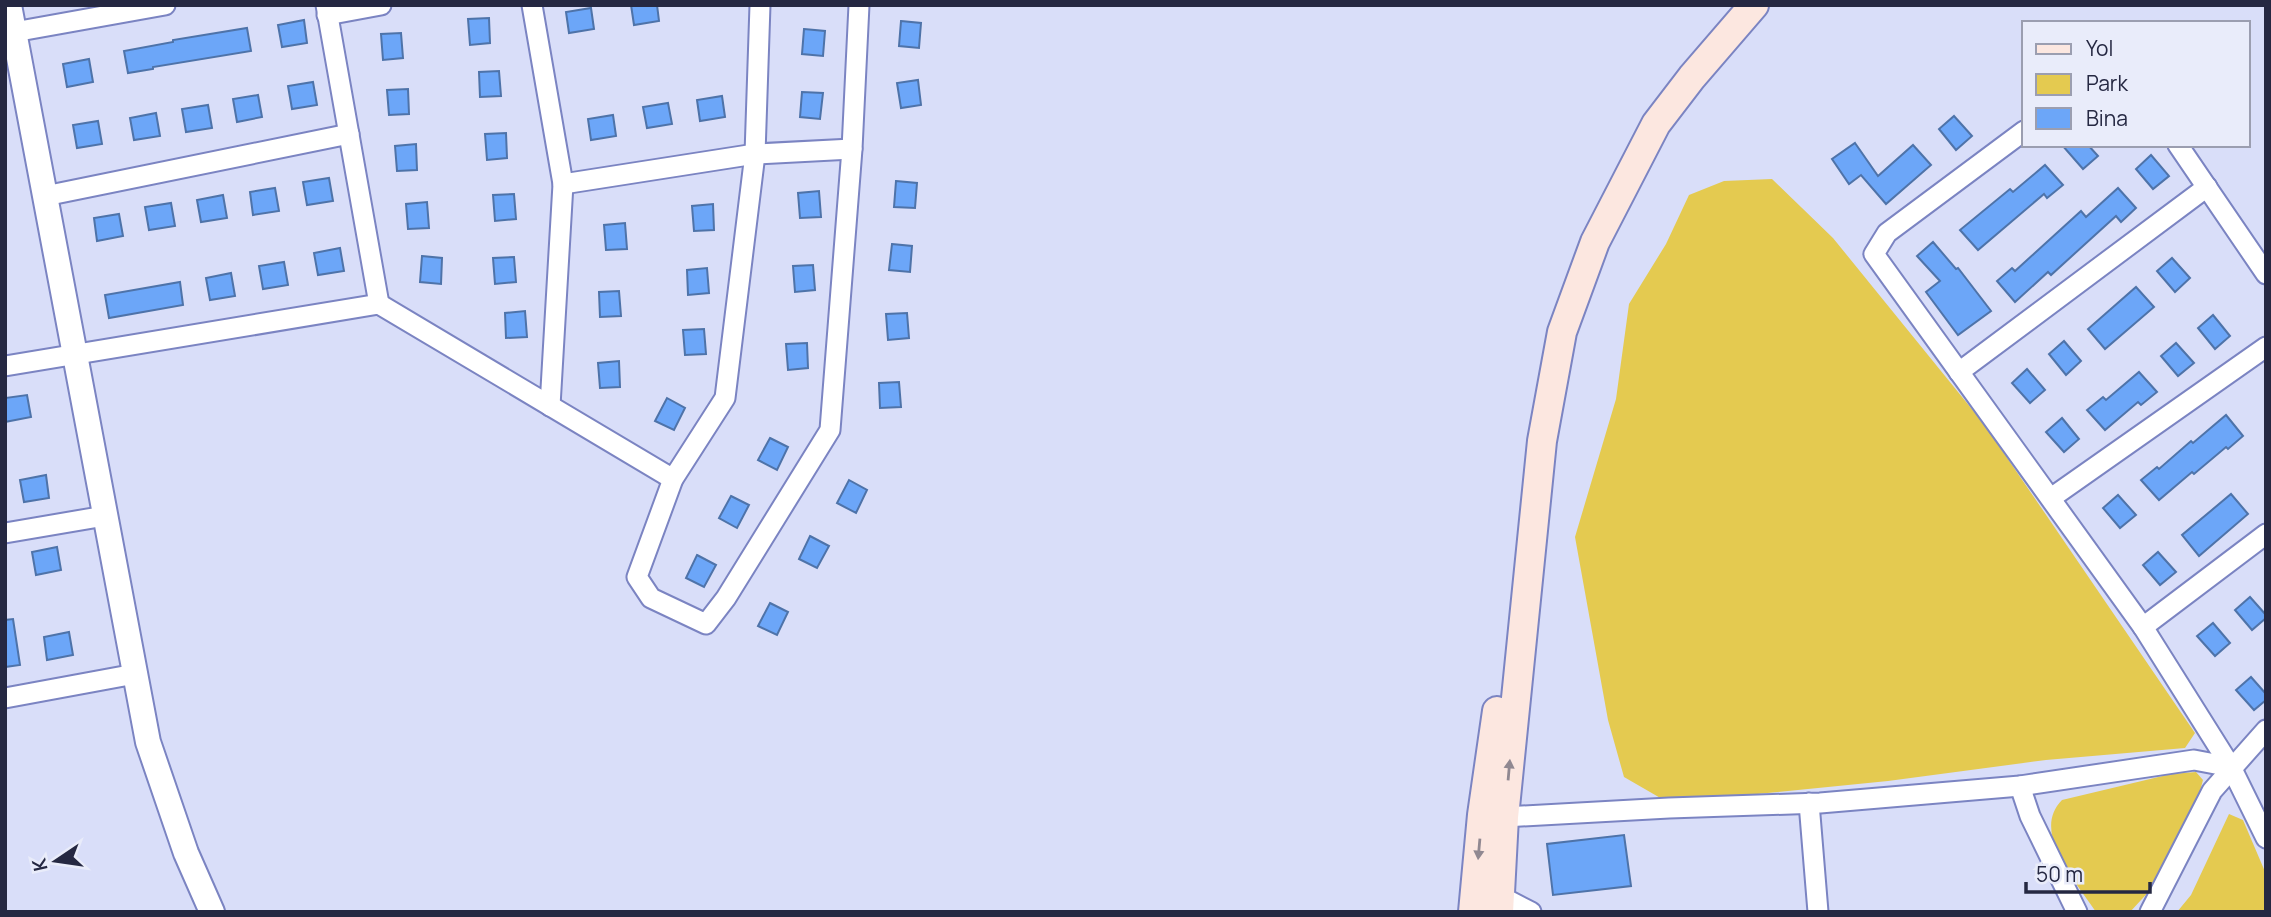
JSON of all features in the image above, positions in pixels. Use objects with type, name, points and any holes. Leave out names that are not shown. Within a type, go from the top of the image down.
[{"type":"main road","points":[[1504,906],[1482,815],[1538,397],[1553,325],[1581,248],[1636,138],[1660,98],[1737,5]]},
{"type":"main road","points":[[1504,906],[1504,817],[1542,441],[1562,332],[1595,242],[1656,124],[1754,5]]},
{"type":"street","points":[[9,5],[148,742],[186,853],[212,912]]},
{"type":"street","points":[[14,32],[165,5]]},
{"type":"street","points":[[379,304],[326,10],[382,5]]},
{"type":"street","points":[[532,5],[563,184],[550,405]]},
{"type":"street","points":[[760,5],[755,154],[725,398],[673,479],[637,577],[651,598],[706,624],[726,598],[830,430],[852,149],[859,5]]},
{"type":"street","points":[[2022,132],[1886,233],[1874,254],[2143,627],[2231,767],[2266,838]]},
{"type":"street","points":[[45,196],[349,134]]},
{"type":"street","points":[[2179,147],[2266,274]]},
{"type":"street","points":[[563,184],[755,154],[852,149]]},
{"type":"street","points":[[1959,372],[2207,187]]},
{"type":"street","points":[[5,366],[379,304],[673,479]]},
{"type":"street","points":[[2051,498],[2266,346]]},
{"type":"street","points":[[5,533],[105,516]]},
{"type":"street","points":[[2143,627],[2266,534]]},
{"type":"street","points":[[5,698],[135,674]]},
{"type":"street","points":[[2150,912],[2212,791],[2266,730]]},
{"type":"street","points":[[1504,817],[1809,803],[2020,786],[2194,760],[2231,767]]},
{"type":"street","points":[[2020,786],[2030,816],[2077,912]]},
{"type":"street","points":[[1809,803],[1818,912]]},
{"type":"green space","points":[[1772,179],[1833,238],[1984,424],[2195,733],[2185,748],[2046,760],[1888,781],[1669,803],[1624,777],[1608,720],[1575,537],[1616,399],[1629,304],[1666,244],[1689,195],[1724,181]]},
{"type":"green space","points":[[2196,772],[2203,780],[2200,791],[2153,887],[2130,912],[2096,912],[2068,872],[2054,842],[2051,827],[2053,813],[2062,800],[2171,774]]},
{"type":"green space","points":[[2229,814],[2243,820],[2266,874],[2266,912],[2177,912],[2191,895]]},
{"type":"building","points":[[631,5],[657,5],[659,21],[634,25]]},
{"type":"building","points":[[591,8],[594,29],[569,33],[566,12]]},
{"type":"building","points":[[489,18],[490,43],[470,45],[468,19]]},
{"type":"building","points":[[304,20],[307,43],[282,47],[278,25]]},
{"type":"building","points":[[901,21],[921,23],[919,48],[899,46]]},
{"type":"building","points":[[247,28],[251,51],[128,73],[124,51]]},
{"type":"building","points":[[804,29],[825,31],[823,56],[802,54]]},
{"type":"building","points":[[401,33],[403,58],[383,60],[381,34]]},
{"type":"building","points":[[89,59],[93,82],[67,87],[63,64]]},
{"type":"building","points":[[499,71],[501,96],[480,97],[479,72]]},
{"type":"building","points":[[918,80],[921,105],[901,108],[897,83]]},
{"type":"building","points":[[313,82],[317,105],[292,109],[288,86]]},
{"type":"building","points":[[408,89],[409,114],[389,115],[387,90]]},
{"type":"building","points":[[802,92],[823,93],[820,119],[800,117]]},
{"type":"building","points":[[258,95],[262,117],[237,122],[233,99]]},
{"type":"building","points":[[722,96],[725,117],[700,121],[697,100]]},
{"type":"building","points":[[668,103],[672,124],[647,128],[643,107]]},
{"type":"building","points":[[208,105],[212,128],[186,132],[182,109]]},
{"type":"building","points":[[156,113],[160,136],[134,140],[130,118]]},
{"type":"building","points":[[613,115],[616,136],[591,140],[588,119]]},
{"type":"building","points":[[1954,116],[1972,136],[1956,150],[1939,129]]},
{"type":"building","points":[[98,121],[102,144],[77,148],[73,125]]},
{"type":"building","points":[[506,133],[507,158],[487,160],[485,134]]},
{"type":"building","points":[[1855,143],[1878,176],[1913,145],[1931,165],[1886,204],[1861,175],[1849,184],[1832,159]]},
{"type":"building","points":[[416,144],[417,170],[397,171],[395,146]]},
{"type":"building","points":[[2064,147],[2090,147],[2098,156],[2083,169]]},
{"type":"building","points":[[2151,155],[2169,176],[2153,189],[2136,169]]},
{"type":"building","points":[[2045,165],[2063,185],[2047,198],[2044,194],[1978,250],[1960,230],[2010,189],[2013,192]]},
{"type":"building","points":[[329,178],[333,201],[307,205],[303,182]]},
{"type":"building","points":[[896,181],[917,183],[915,208],[894,207]]},
{"type":"building","points":[[275,188],[279,211],[253,215],[250,192]]},
{"type":"building","points":[[2118,188],[2136,208],[2121,222],[2116,216],[2051,275],[2048,272],[2015,302],[1997,281],[2012,268],[2015,271],[2081,211],[2086,217]]},
{"type":"building","points":[[819,191],[821,217],[800,218],[798,193]]},
{"type":"building","points":[[514,194],[516,219],[495,221],[493,195]]},
{"type":"building","points":[[223,195],[227,218],[201,222],[197,200]]},
{"type":"building","points":[[427,202],[429,228],[408,229],[406,204]]},
{"type":"building","points":[[171,203],[175,226],[149,230],[145,207]]},
{"type":"building","points":[[713,204],[714,230],[694,231],[692,206]]},
{"type":"building","points":[[119,214],[123,236],[97,241],[94,218]]},
{"type":"building","points":[[625,223],[627,249],[606,250],[604,225]]},
{"type":"building","points":[[1933,242],[1956,269],[1958,268],[1991,311],[1958,335],[1926,292],[1940,281],[1917,256]]},
{"type":"building","points":[[892,244],[912,246],[910,272],[889,270]]},
{"type":"building","points":[[340,248],[344,271],[318,275],[314,253]]},
{"type":"building","points":[[422,256],[442,258],[441,284],[420,282]]},
{"type":"building","points":[[514,257],[516,282],[495,284],[493,258]]},
{"type":"building","points":[[2172,258],[2190,278],[2175,292],[2157,271]]},
{"type":"building","points":[[284,262],[288,285],[263,289],[259,266]]},
{"type":"building","points":[[813,265],[815,290],[795,292],[793,266]]},
{"type":"building","points":[[707,268],[709,293],[688,295],[687,270]]},
{"type":"building","points":[[231,273],[235,296],[210,300],[206,278]]},
{"type":"building","points":[[180,282],[183,305],[109,318],[105,295]]},
{"type":"building","points":[[2136,287],[2154,307],[2105,349],[2088,329]]},
{"type":"building","points":[[619,291],[621,316],[600,317],[599,292]]},
{"type":"building","points":[[525,311],[527,337],[506,338],[505,313]]},
{"type":"building","points":[[907,313],[909,338],[888,340],[886,314]]},
{"type":"building","points":[[2213,315],[2230,336],[2215,349],[2198,328]]},
{"type":"building","points":[[704,329],[706,354],[685,355],[683,330]]},
{"type":"building","points":[[2064,341],[2081,361],[2066,375],[2049,354]]},
{"type":"building","points":[[807,343],[808,368],[788,370],[786,344]]},
{"type":"building","points":[[2176,343],[2194,363],[2178,376],[2161,356]]},
{"type":"building","points":[[619,361],[620,387],[600,388],[598,363]]},
{"type":"building","points":[[2027,369],[2045,390],[2030,403],[2012,383]]},
{"type":"building","points":[[2139,372],[2157,392],[2141,405],[2138,402],[2105,430],[2087,410],[2103,397],[2106,400]]},
{"type":"building","points":[[899,382],[901,407],[880,408],[879,383]]},
{"type":"building","points":[[27,395],[31,417],[5,422],[5,398]]},
{"type":"building","points":[[667,398],[685,408],[674,430],[655,421]]},
{"type":"building","points":[[2226,415],[2243,436],[2194,474],[2192,472],[2159,500],[2141,480],[2157,467],[2159,469],[2191,441],[2193,443]]},
{"type":"building","points":[[2062,418],[2079,439],[2064,452],[2046,432]]},
{"type":"building","points":[[770,438],[788,447],[777,470],[758,460]]},
{"type":"building","points":[[46,475],[49,498],[24,502],[20,480]]},
{"type":"building","points":[[849,480],[867,490],[856,513],[837,503]]},
{"type":"building","points":[[2231,494],[2248,514],[2199,556],[2182,535]]},
{"type":"building","points":[[2118,495],[2136,515],[2120,528],[2103,508]]},
{"type":"building","points":[[731,496],[749,505],[737,528],[719,518]]},
{"type":"building","points":[[810,536],[829,546],[817,568],[799,559]]},
{"type":"building","points":[[57,547],[61,570],[36,575],[32,552]]},
{"type":"building","points":[[2158,552],[2176,572],[2160,585],[2143,565]]},
{"type":"building","points":[[697,555],[716,565],[704,587],[686,578]]},
{"type":"building","points":[[2250,597],[2266,615],[2252,630],[2235,610]]},
{"type":"building","points":[[770,603],[788,612],[777,635],[758,626]]},
{"type":"building","points":[[13,619],[20,665],[5,667],[5,620]]},
{"type":"building","points":[[2213,623],[2230,643],[2215,656],[2197,636]]},
{"type":"building","points":[[69,632],[73,655],[47,660],[44,637]]},
{"type":"building","points":[[2251,677],[2266,694],[2266,700],[2254,710],[2236,690]]},
{"type":"building","points":[[1624,835],[1631,886],[1553,895],[1547,844]]}]
